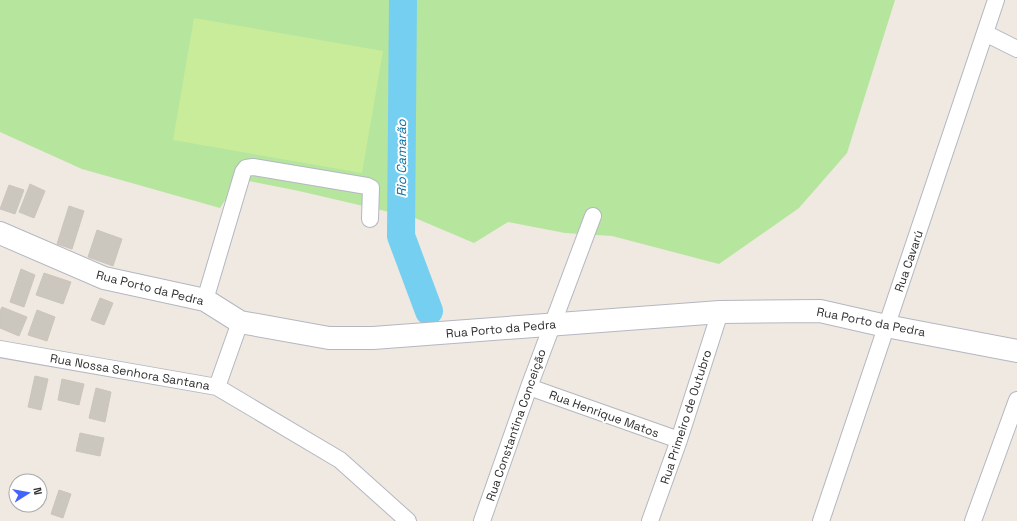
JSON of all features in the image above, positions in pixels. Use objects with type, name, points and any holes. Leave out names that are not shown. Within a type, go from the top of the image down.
[{"type":"main road","name":"Rua Porto da Pedra","points":[[0,233],[104,278],[205,300],[240,322],[328,338],[373,338],[425,335],[720,312],[820,311],[886,326],[1017,351]]},
{"type":"street","name":"Rua Cavarú","points":[[821,521],[996,0]]},
{"type":"street","points":[[985,33],[1017,49]]},
{"type":"street","points":[[205,300],[243,172],[246,168],[253,167],[367,186],[371,188],[370,219]]},
{"type":"street","name":"Rua Constantina Conceição","points":[[482,521],[551,325],[593,216]]},
{"type":"street","name":"Rua Primeiro de Outubro","points":[[650,521],[679,440],[720,312]]},
{"type":"street","points":[[217,387],[240,322]]},
{"type":"street","name":"Rua Nossa Senhora Santana","points":[[0,350],[217,387],[340,460],[408,521]]},
{"type":"street","name":"Rua Henrique Matos","points":[[529,387],[679,440]]},
{"type":"street","points":[[973,521],[1017,400]]},
{"type":"green space","points":[[0,0],[895,0],[847,153],[799,208],[719,264],[612,236],[565,233],[508,222],[474,243],[415,218],[299,191],[239,179],[220,208],[82,169],[0,132]]},
{"type":"green space","points":[[194,18],[383,51],[362,173],[173,140]]},
{"type":"building","points":[[30,184],[45,191],[34,218],[19,212]]},
{"type":"building","points":[[9,185],[24,190],[15,214],[0,209]]},
{"type":"building","points":[[69,206],[84,211],[72,249],[57,244]]},
{"type":"building","points":[[97,230],[122,239],[113,266],[88,257]]},
{"type":"building","points":[[21,269],[35,275],[24,307],[10,302]]},
{"type":"building","points":[[44,273],[71,282],[63,304],[36,295]]},
{"type":"building","points":[[100,298],[113,303],[104,325],[91,320]]},
{"type":"building","points":[[2,307],[27,317],[19,336],[0,328],[0,311]]},
{"type":"building","points":[[37,310],[55,317],[47,341],[28,335]]},
{"type":"building","points":[[35,376],[48,379],[41,410],[28,407]]},
{"type":"building","points":[[62,379],[84,384],[79,405],[58,400]]},
{"type":"building","points":[[96,388],[111,392],[105,422],[89,418]]},
{"type":"building","points":[[80,433],[104,438],[100,456],[76,451]]},
{"type":"building","points":[[59,490],[71,494],[63,518],[51,514]]},
{"type":"waterway","name":"Rio Camarão","points":[[403,0],[401,236],[429,311]]}]
